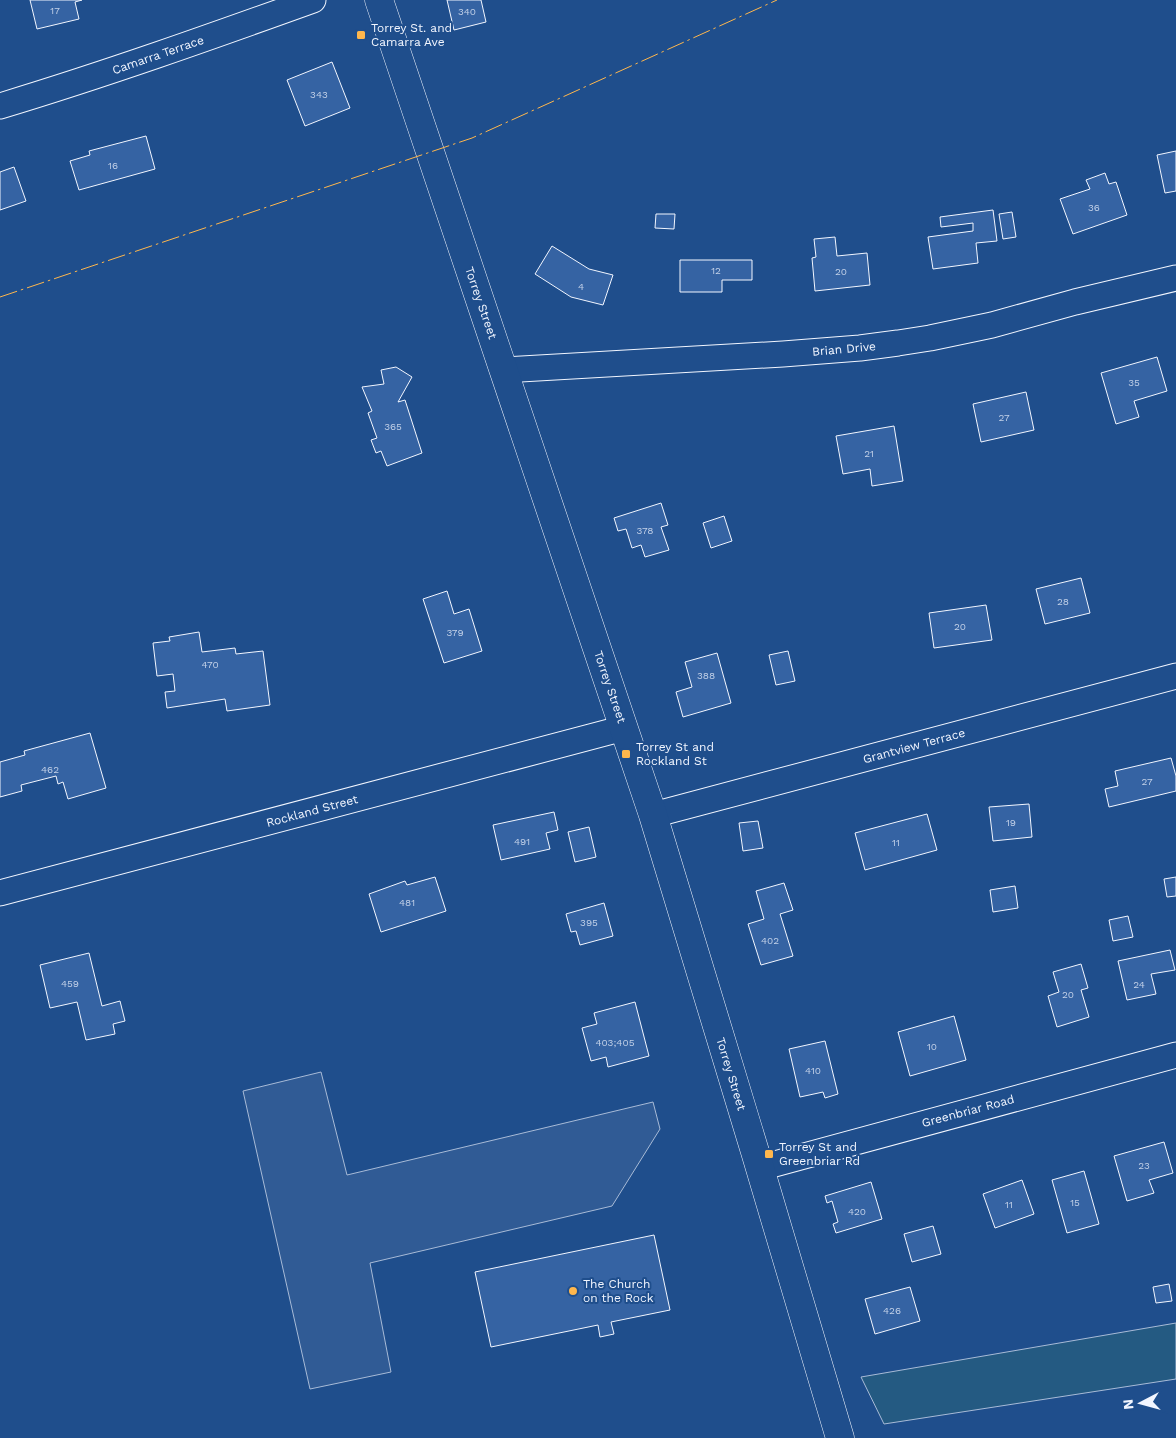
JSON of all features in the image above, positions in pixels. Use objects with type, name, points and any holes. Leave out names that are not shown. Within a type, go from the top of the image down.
[{"type":"main road","name":"Torrey Street","points":[[379,0],[653,815],[840,1438]]},
{"type":"street","name":"Camarra Terrace","points":[[0,106],[74,84],[314,0]]},
{"type":"street","name":"Brian Drive","points":[[504,370],[783,354],[898,343],[992,325],[1075,302],[1176,278]]},
{"type":"street","name":"Grantview Terrace","points":[[653,815],[1176,676]]},
{"type":"street","name":"Rockland Street","points":[[0,893],[624,728]]},
{"type":"street","name":"Greenbriar Road","points":[[760,1168],[1176,1055]]},
{"type":"shaded area","points":[[321,1072],[347,1175],[653,1102],[660,1129],[612,1206],[370,1263],[391,1372],[310,1389],[243,1091]]},
{"type":"shaded area","points":[[1176,1323],[1176,1379],[884,1424],[861,1377]]},
{"type":"building","points":[[30,0],[82,0],[75,2],[79,19],[37,29]]},
{"type":"building","points":[[447,0],[481,0],[486,22],[454,30]]},
{"type":"building","points":[[332,62],[350,108],[305,126],[287,80]]},
{"type":"building","points":[[146,136],[155,169],[79,190],[70,161],[90,155],[89,151]]},
{"type":"building","points":[[1176,151],[1176,191],[1165,193],[1157,155]]},
{"type":"building","points":[[14,167],[26,201],[0,210],[0,172]]},
{"type":"building","points":[[1105,173],[1109,184],[1116,182],[1127,215],[1073,234],[1060,199],[1090,189],[1086,180]]},
{"type":"building","points":[[993,210],[997,241],[976,243],[978,263],[933,269],[928,237],[973,231],[973,223],[941,227],[940,217]]},
{"type":"building","points":[[1012,212],[1016,237],[1003,239],[999,214]]},
{"type":"building","points":[[656,214],[675,214],[674,229],[655,228]]},
{"type":"building","points":[[835,237],[837,256],[867,253],[870,285],[815,291],[812,258],[816,257],[814,239]]},
{"type":"building","points":[[552,246],[589,269],[613,275],[603,305],[571,297],[535,274]]},
{"type":"building","points":[[680,260],[752,260],[752,280],[722,280],[722,292],[680,292]]},
{"type":"building","points":[[1157,357],[1167,391],[1134,401],[1139,417],[1116,424],[1101,373]]},
{"type":"building","points":[[396,367],[412,377],[398,402],[405,400],[422,453],[387,466],[381,451],[376,453],[371,440],[377,438],[368,413],[372,411],[362,387],[384,384],[381,370]]},
{"type":"building","points":[[1026,392],[1034,430],[981,442],[973,404]]},
{"type":"building","points":[[894,426],[903,481],[872,486],[870,469],[843,474],[836,436]]},
{"type":"building","points":[[661,503],[668,525],[661,527],[669,550],[645,557],[641,545],[632,548],[626,529],[618,531],[614,518]]},
{"type":"building","points":[[724,516],[732,541],[711,548],[703,523]]},
{"type":"building","points":[[1081,578],[1090,613],[1045,624],[1036,589]]},
{"type":"building","points":[[447,591],[454,614],[469,609],[482,651],[444,663],[423,599]]},
{"type":"building","points":[[986,605],[992,640],[934,648],[929,613]]},
{"type":"building","points":[[199,632],[202,652],[235,648],[236,654],[263,651],[270,705],[227,711],[225,699],[167,708],[165,692],[175,691],[173,674],[157,676],[153,643],[170,641],[169,637]]},
{"type":"building","points":[[788,651],[795,681],[776,685],[769,655]]},
{"type":"building","points":[[717,653],[731,703],[683,717],[676,692],[692,687],[685,662]]},
{"type":"building","points":[[90,733],[106,788],[68,799],[63,782],[58,784],[56,776],[21,785],[22,791],[0,797],[0,762],[25,755],[24,751]]},
{"type":"building","points":[[1171,758],[1176,776],[1176,791],[1109,807],[1105,789],[1118,786],[1115,771]]},
{"type":"building","points":[[1029,804],[1032,837],[993,841],[989,807]]},
{"type":"building","points":[[554,812],[558,830],[546,833],[550,849],[501,860],[493,825]]},
{"type":"building","points":[[927,814],[937,850],[865,870],[855,833]]},
{"type":"building","points":[[758,821],[763,848],[743,851],[739,823]]},
{"type":"building","points":[[589,827],[596,857],[575,862],[568,832]]},
{"type":"building","points":[[435,877],[446,911],[381,932],[369,894],[405,881],[407,885]]},
{"type":"building","points":[[1176,877],[1176,896],[1167,897],[1164,879]]},
{"type":"building","points":[[784,883],[793,910],[780,914],[793,956],[761,965],[748,924],[764,919],[756,891]]},
{"type":"building","points":[[1015,886],[1018,908],[993,912],[990,890]]},
{"type":"building","points":[[604,903],[613,936],[580,945],[576,931],[571,932],[566,914]]},
{"type":"building","points":[[1128,916],[1133,937],[1113,941],[1109,920]]},
{"type":"building","points":[[1170,950],[1175,970],[1151,974],[1156,994],[1127,1000],[1118,961]]},
{"type":"building","points":[[89,953],[102,1006],[120,1001],[125,1021],[113,1024],[115,1034],[86,1040],[77,1002],[50,1008],[40,965]]},
{"type":"building","points":[[1081,964],[1088,988],[1081,990],[1089,1017],[1057,1027],[1048,996],[1059,992],[1053,972]]},
{"type":"building","points":[[635,1002],[649,1056],[608,1067],[606,1057],[591,1061],[582,1028],[597,1024],[594,1013]]},
{"type":"building","points":[[954,1016],[966,1060],[910,1076],[898,1032]]},
{"type":"building","points":[[825,1041],[838,1094],[825,1098],[823,1092],[800,1097],[789,1049]]},
{"type":"building","points":[[1164,1142],[1173,1173],[1149,1180],[1154,1193],[1127,1201],[1114,1156]]},
{"type":"building","points":[[1084,1171],[1099,1224],[1067,1233],[1052,1180]]},
{"type":"building","points":[[1022,1180],[1034,1214],[995,1228],[983,1194]]},
{"type":"building","points":[[871,1182],[882,1219],[836,1233],[833,1224],[838,1222],[832,1201],[827,1203],[825,1196]]},
{"type":"building","points":[[933,1226],[941,1254],[912,1262],[904,1234]]},
{"type":"building","name":"The Church on the Rock","points":[[654,1235],[670,1310],[611,1322],[614,1334],[600,1337],[598,1325],[491,1347],[475,1272]]},
{"type":"building","points":[[1169,1284],[1172,1301],[1156,1303],[1153,1287]]},
{"type":"building","points":[[910,1287],[920,1321],[875,1334],[865,1299]]},
{"type":"power","points":[[0,297],[472,138],[777,0]]},
{"type":"place","name":"Torrey St. and Camarra Ave","points":[[361,35]]},
{"type":"place","name":"Torrey St and Rockland St","points":[[626,754]]},
{"type":"place","name":"Torrey St and Greenbriar Rd","points":[[769,1154]]},
{"type":"place","name":"The Church on the Rock","points":[[573,1291]]}]
